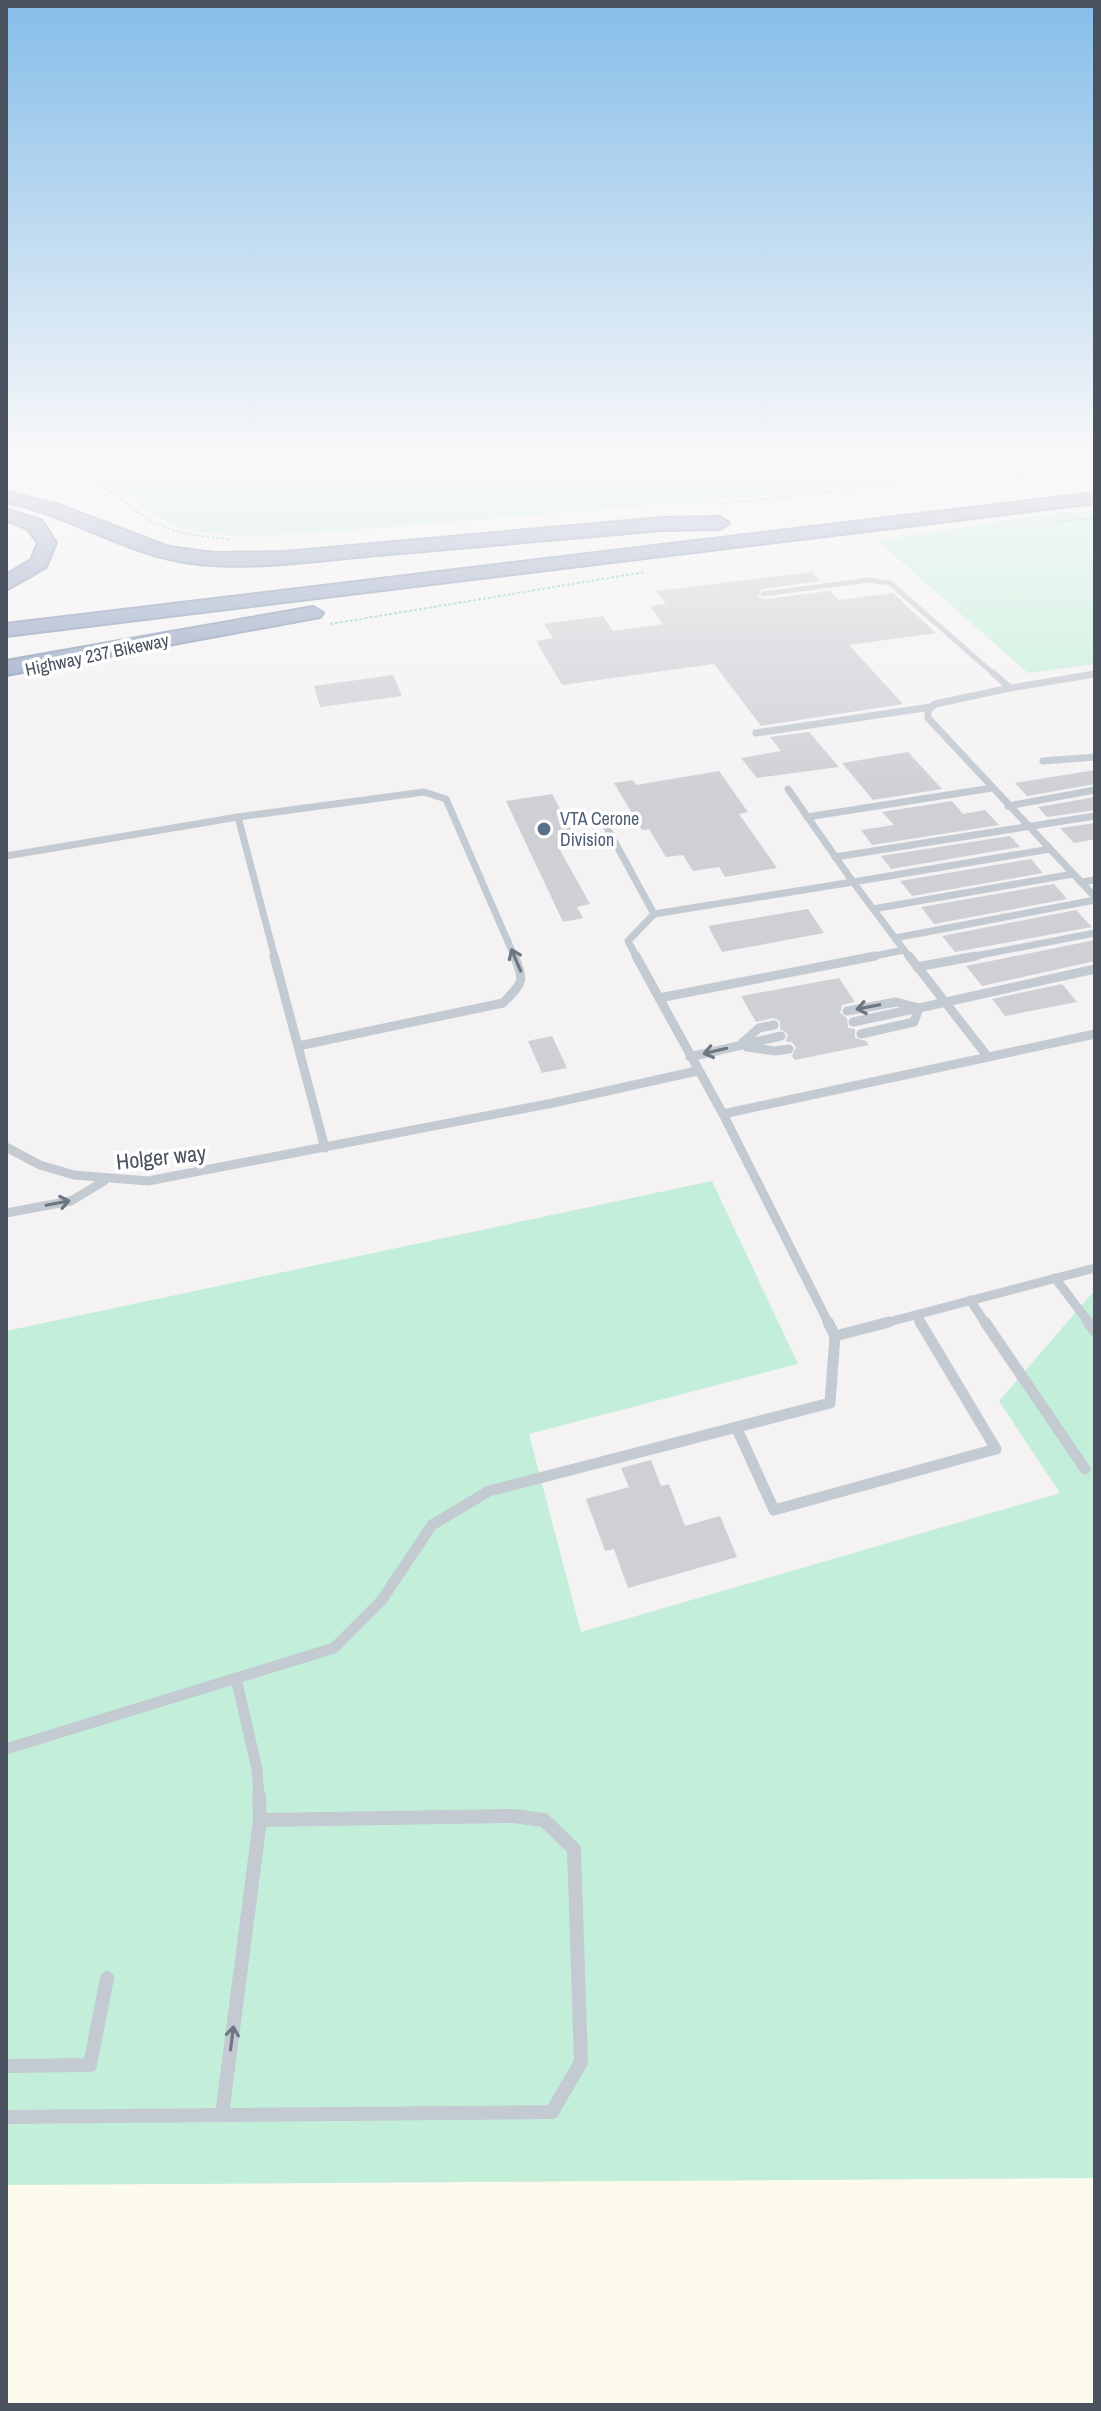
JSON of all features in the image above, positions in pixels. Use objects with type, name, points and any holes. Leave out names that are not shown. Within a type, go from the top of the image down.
[{"type":"highway","points":[[6,584],[30,569]]},
{"type":"highway","points":[[6,613],[361,569]]},
{"type":"highway","points":[[6,613],[376,569]]},
{"type":"highway","points":[[6,630],[508,569]]},
{"type":"highway","points":[[6,668],[297,616],[526,569]]},
{"type":"lane","points":[[763,594],[869,580],[890,583],[1010,688]]},
{"type":"lane","points":[[756,733],[931,707],[941,702],[1010,688],[1095,674]]},
{"type":"lane","points":[[895,938],[1095,899],[930,722],[927,714],[931,707]]},
{"type":"lane","points":[[1043,761],[1095,757]]},
{"type":"lane","points":[[807,817],[992,788]]},
{"type":"lane","points":[[788,789],[873,909],[988,1057]]},
{"type":"lane","points":[[1008,806],[1095,790]]},
{"type":"lane","points":[[6,856],[238,817],[414,794],[438,795],[451,806],[522,974],[521,984],[513,996],[503,1003],[298,1046]]},
{"type":"lane","points":[[599,813],[654,914]]},
{"type":"lane","points":[[835,857],[1095,816]]},
{"type":"lane","points":[[238,817],[325,1148]]},
{"type":"lane","points":[[6,1749],[334,1648],[381,1601],[432,1525],[489,1491],[830,1403],[835,1336],[723,1114],[628,941],[654,914],[1050,849]]},
{"type":"lane","points":[[873,909],[1073,874]]},
{"type":"lane","points":[[1081,882],[1095,880]]},
{"type":"lane","points":[[917,967],[1095,933]]},
{"type":"lane","points":[[659,998],[904,950]]},
{"type":"lane","points":[[853,1022],[1095,969]]},
{"type":"lane","points":[[847,1011],[896,1002],[919,1008]]},
{"type":"lane","points":[[861,1034],[914,1022],[919,1008]]},
{"type":"lane","points":[[740,1045],[759,1028],[774,1025]]},
{"type":"lane","points":[[723,1114],[1095,1034]]},
{"type":"lane","points":[[690,1057],[781,1036]]},
{"type":"lane","points":[[740,1045],[775,1051],[789,1049]]},
{"type":"lane","name":"Holger way","points":[[6,1147],[54,1172],[105,1181],[148,1181],[325,1148],[697,1071]]},
{"type":"lane","points":[[6,1213],[71,1201],[105,1181]]},
{"type":"lane","points":[[835,1336],[1095,1268]]},
{"type":"lane","points":[[1055,1278],[1095,1331]]},
{"type":"lane","points":[[970,1300],[1085,1469]]},
{"type":"lane","points":[[737,1429],[774,1510],[996,1449],[916,1315]]},
{"type":"lane","points":[[222,2115],[260,1820],[257,1769],[236,1678]]},
{"type":"lane","points":[[6,2117],[552,2112],[581,2062],[574,1849],[544,1820],[513,1816],[260,1820]]},
{"type":"lane","points":[[6,2066],[90,2065],[107,1978]]},
{"type":"path","points":[[323,625],[652,571]]},
{"type":"shaded area","points":[[1095,2178],[1095,2405],[6,2405],[6,2185]]},
{"type":"green space","points":[[909,569],[1095,569],[1095,664],[1028,673]]},
{"type":"green space","points":[[712,1181],[798,1364],[529,1434],[581,1632],[1060,1493],[999,1401],[1095,1290],[1095,2178],[6,2185],[6,1331]]},
{"type":"building","points":[[812,572],[820,581],[762,589],[758,597],[764,599],[830,591],[839,600],[893,593],[936,633],[849,645],[903,704],[761,726],[714,664],[562,685],[536,641],[553,638],[544,624],[603,616],[613,631],[663,624],[650,606],[666,604],[656,591]]},
{"type":"building","points":[[393,675],[402,696],[320,707],[314,686]]},
{"type":"building","points":[[809,732],[839,767],[757,778],[741,758],[781,751],[770,737]]},
{"type":"building","points":[[908,752],[942,789],[873,800],[842,763]]},
{"type":"building","points":[[1095,770],[1095,784],[1027,796],[1015,783]]},
{"type":"building","points":[[719,771],[748,812],[739,814],[777,868],[725,877],[719,867],[693,871],[683,855],[666,857],[649,829],[642,830],[614,783],[633,780],[636,785]]},
{"type":"building","points":[[552,794],[577,841],[557,845],[590,904],[577,907],[583,918],[563,922],[506,801]]},
{"type":"building","points":[[1095,797],[1095,810],[1047,817],[1038,807]]},
{"type":"building","points":[[952,801],[963,814],[985,810],[999,825],[872,845],[861,830],[894,825],[882,812]]},
{"type":"building","points":[[1095,823],[1095,839],[1074,843],[1060,828]]},
{"type":"building","points":[[1010,836],[1020,847],[891,869],[881,856]]},
{"type":"building","points":[[1031,859],[1043,873],[912,896],[900,881]]},
{"type":"building","points":[[1054,884],[1067,899],[934,924],[921,907]]},
{"type":"building","points":[[808,909],[824,933],[722,952],[708,926]]},
{"type":"building","points":[[1076,910],[1092,927],[955,952],[942,936]]},
{"type":"building","points":[[1095,940],[1095,961],[982,986],[966,966]]},
{"type":"building","points":[[839,978],[855,1002],[842,1005],[840,1013],[847,1018],[848,1028],[855,1029],[855,1038],[869,1045],[795,1060],[792,1056],[796,1047],[792,1042],[786,1042],[788,1034],[780,1029],[780,1021],[773,1018],[756,1022],[741,996]]},
{"type":"building","points":[[1062,984],[1077,1002],[1005,1016],[992,999]]},
{"type":"building","points":[[552,1036],[567,1068],[542,1073],[528,1041]]},
{"type":"building","points":[[651,1460],[661,1486],[669,1484],[685,1526],[720,1516],[737,1557],[628,1588],[614,1549],[605,1551],[586,1499],[629,1487],[621,1468]]},
{"type":"place","name":"VTA Cerone Division","points":[[544,829]]}]
